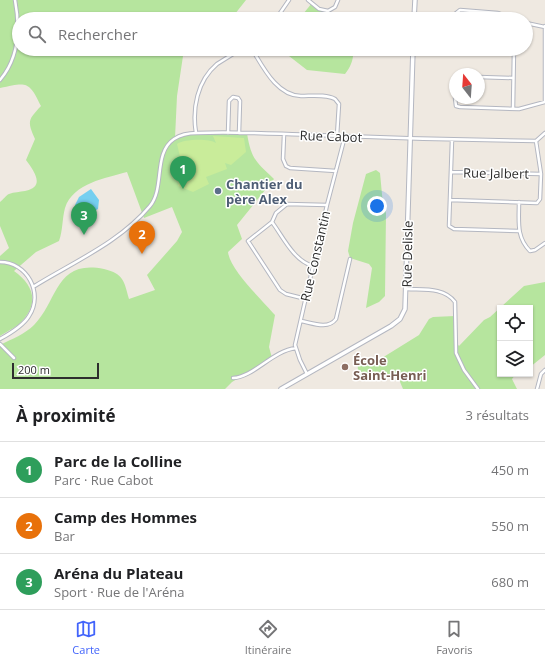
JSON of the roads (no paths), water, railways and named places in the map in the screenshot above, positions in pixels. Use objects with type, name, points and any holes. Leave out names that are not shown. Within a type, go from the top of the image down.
[{"type":"street","points":[[15,0],[17,12]]},
{"type":"street","points":[[281,12],[290,0]]},
{"type":"street","points":[[308,0],[319,9],[328,11],[335,7],[338,0]]},
{"type":"street","points":[[414,12],[415,0]]},
{"type":"street","points":[[458,12],[460,10],[485,12]]},
{"type":"street","points":[[456,104],[456,106],[460,108],[513,109],[545,101],[545,26],[533,24]]},
{"type":"street","points":[[0,80],[9,68],[14,56]]},
{"type":"street","points":[[196,133],[194,108],[204,80],[217,65],[230,56]]},
{"type":"street","points":[[257,56],[272,78],[288,93],[298,96],[335,99],[339,104],[337,136]]},
{"type":"street","name":"Rue Delisle","points":[[282,389],[400,319],[406,307],[413,56]]},
{"type":"street","points":[[513,109],[514,56]]},
{"type":"street","points":[[485,77],[513,78]]},
{"type":"street","points":[[228,133],[229,101],[233,97],[238,98],[240,102],[239,133]]},
{"type":"street","name":"Rue Cabot","points":[[33,287],[107,244],[138,219],[151,205],[156,195],[162,161],[170,143],[176,138],[196,133],[239,133],[452,140],[536,141]]},
{"type":"street","points":[[450,200],[536,203],[540,199],[541,174],[536,141],[545,133]]},
{"type":"street","points":[[284,135],[284,159],[286,166],[290,168],[336,171]]},
{"type":"street","name":"Rue Constantin","points":[[296,348],[300,321],[345,136]]},
{"type":"street","points":[[452,140],[449,226],[454,230],[518,231]]},
{"type":"street","name":"Rue Jalbert","points":[[452,172],[541,174]]},
{"type":"street","points":[[520,202],[518,231],[523,244],[530,251],[535,250],[545,243]]},
{"type":"street","points":[[306,299],[286,294],[280,290],[248,241],[272,222],[276,213],[287,204],[327,205]]},
{"type":"street","points":[[272,222],[299,259],[305,264],[313,266]]},
{"type":"street","points":[[300,321],[322,325],[328,325],[334,322],[336,319],[350,258]]},
{"type":"street","points":[[0,262],[11,264],[20,268],[33,287],[35,298],[30,314],[24,323],[0,339]]},
{"type":"street","points":[[407,289],[437,291],[446,294],[453,300],[456,353],[464,370],[478,389]]},
{"type":"street","points":[[0,344],[14,358]]},
{"type":"street","points":[[233,378],[242,376],[283,350],[296,348],[307,374]]},
{"type":"street","points":[[537,389],[541,374],[545,370]]},
{"type":"water","points":[[91,189],[99,200],[98,209],[76,221],[75,218],[80,215],[75,205],[79,197]]},
{"type":"place","name":"Parc de la Colline","points":[[183,189]]},
{"type":"place","name":"Chantier du père Alex","points":[[218,191]]},
{"type":"place","name":"Aréna du Plateau","points":[[84,235]]},
{"type":"place","name":"Camp des Hommes","points":[[142,254]]},
{"type":"place","name":"École Saint-Henri","points":[[345,367]]}]
